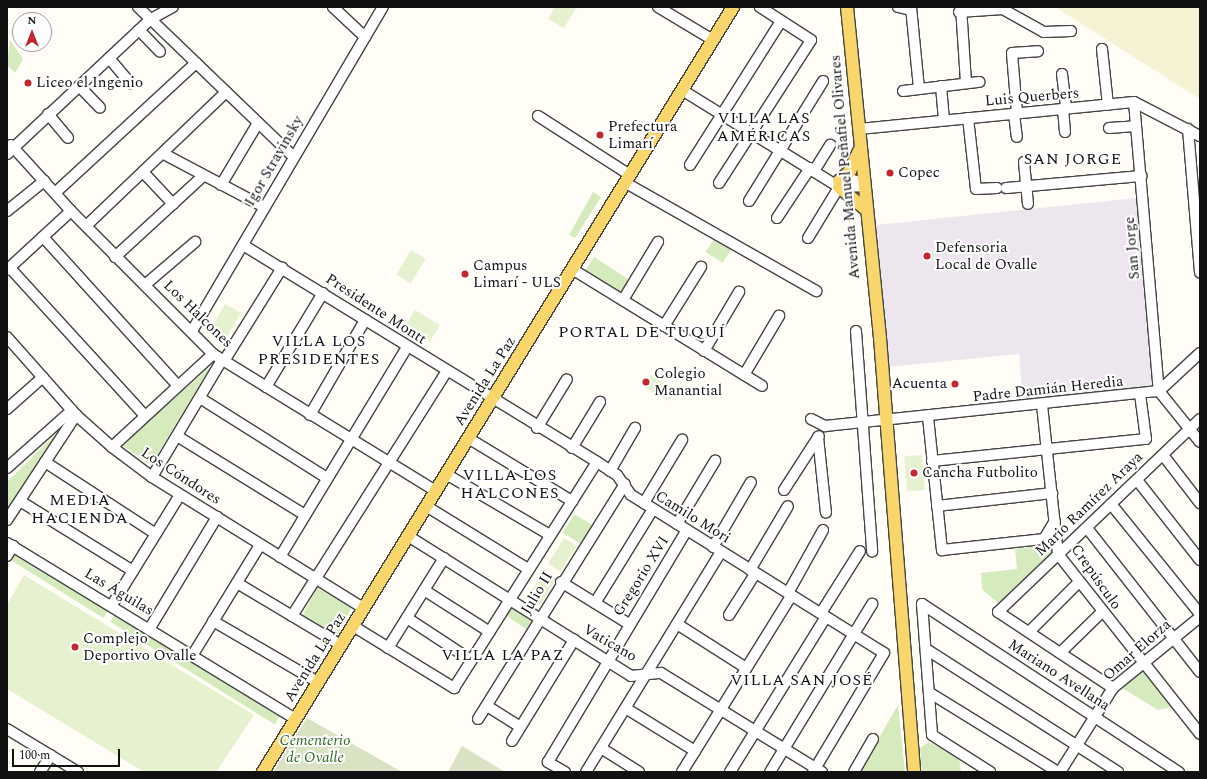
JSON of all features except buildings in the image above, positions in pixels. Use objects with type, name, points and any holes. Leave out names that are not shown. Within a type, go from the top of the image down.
[{"type":"main road","name":"Avenida La Paz","points":[[263,772],[733,7]]},
{"type":"main road","name":"Avenida Manuel Peñafiel Olivares","points":[[846,7],[859,128],[864,208],[876,325],[881,421],[895,543],[914,772]]},
{"type":"main road","points":[[860,146],[854,165],[837,184],[864,208]]},
{"type":"street","points":[[138,7],[293,156]]},
{"type":"street","points":[[10,149],[150,19],[173,7]]},
{"type":"street","points":[[333,7],[364,37]]},
{"type":"street","name":"Igor Stravinsky","points":[[192,331],[293,156],[383,7]]},
{"type":"street","points":[[658,7],[672,11],[713,40]]},
{"type":"street","points":[[719,183],[811,40],[760,7]]},
{"type":"street","points":[[898,7],[911,9],[919,89]]},
{"type":"street","points":[[966,83],[960,10],[1001,8],[1044,32],[1072,31]]},
{"type":"street","points":[[690,165],[781,20]]},
{"type":"street","points":[[139,30],[160,52]]},
{"type":"street","points":[[1102,49],[1108,105]]},
{"type":"street","points":[[1017,137],[1012,53],[1038,51]]},
{"type":"street","points":[[109,58],[130,83]]},
{"type":"street","points":[[55,193],[196,63]]},
{"type":"street","points":[[1062,74],[1065,132]]},
{"type":"street","points":[[749,201],[782,151],[823,81]]},
{"type":"street","points":[[903,91],[979,82]]},
{"type":"street","points":[[79,86],[100,108]]},
{"type":"street","points":[[941,86],[944,120]]},
{"type":"street","points":[[682,90],[837,184],[863,184]]},
{"type":"street","points":[[86,226],[164,154],[226,92]]},
{"type":"street","points":[[1134,102],[1188,128],[1200,136]]},
{"type":"street","name":"Luis Querbers","points":[[859,128],[1134,102]]},
{"type":"street","name":"San Jorge","points":[[1134,102],[1159,392]]},
{"type":"street","points":[[48,114],[68,138]]},
{"type":"street","points":[[538,116],[628,179],[816,291]]},
{"type":"street","points":[[968,118],[976,189],[1141,176]]},
{"type":"street","points":[[221,185],[258,122]]},
{"type":"street","points":[[1109,128],[1136,126]]},
{"type":"street","points":[[1188,128],[1200,273]]},
{"type":"street","points":[[778,218],[830,145]]},
{"type":"street","name":"Los Halcones","points":[[10,149],[44,181],[115,257],[146,284],[213,354],[389,464],[436,491]]},
{"type":"street","points":[[164,154],[264,207]]},
{"type":"street","points":[[1024,162],[1028,204]]},
{"type":"street","points":[[143,172],[173,204]]},
{"type":"street","points":[[115,257],[203,176]]},
{"type":"street","points":[[7,211],[44,181]]},
{"type":"street","points":[[808,238],[837,184]]},
{"type":"street","points":[[71,211],[8,269],[145,416]]},
{"type":"street","points":[[43,237],[178,386]]},
{"type":"street","points":[[146,284],[195,242]]},
{"type":"street","points":[[623,300],[658,242]]},
{"type":"street","name":"Presidente Montt","points":[[243,245],[323,293],[492,400]]},
{"type":"street","points":[[664,326],[701,267]]},
{"type":"street","points":[[152,477],[223,360],[282,268]]},
{"type":"street","points":[[572,269],[762,386]]},
{"type":"street","points":[[704,350],[739,292]]},
{"type":"street","points":[[266,387],[323,293]]},
{"type":"street","points":[[744,375],[779,316]]},
{"type":"street","points":[[310,415],[365,320]]},
{"type":"street","points":[[856,331],[864,423],[872,550]]},
{"type":"street","name":"Los Cóndores","points":[[9,342],[43,377],[74,413],[112,447],[152,477],[180,495],[363,608]]},
{"type":"street","points":[[280,557],[407,347]]},
{"type":"street","points":[[1200,353],[1159,392],[1200,442]]},
{"type":"street","points":[[112,447],[213,354]]},
{"type":"street","points":[[292,616],[389,464],[446,371]]},
{"type":"street","points":[[7,409],[43,377]]},
{"type":"street","points":[[537,428],[567,380]]},
{"type":"street","name":"Padre Damián Heredia","points":[[825,426],[928,417],[1159,392]]},
{"type":"street","points":[[932,461],[1146,439],[1140,394]]},
{"type":"street","points":[[200,398],[327,478]]},
{"type":"street","name":"Camilo Mori","points":[[492,400],[537,428],[597,462],[625,484],[631,495],[752,572],[884,653],[817,771]]},
{"type":"street","points":[[572,448],[600,402]]},
{"type":"street","name":"Crepúsculo","points":[[1042,405],[1058,554],[1142,663],[1200,734]]},
{"type":"street","points":[[7,520],[45,462],[74,413]]},
{"type":"street","points":[[7,468],[74,413]]},
{"type":"street","points":[[928,417],[942,550],[1044,539],[1055,520]]},
{"type":"street","points":[[784,490],[825,426],[811,418]]},
{"type":"street","name":"Mario Ramírez Araya","points":[[1029,632],[998,612],[1200,419]]},
{"type":"street","points":[[610,471],[635,428]]},
{"type":"street","points":[[177,436],[305,515]]},
{"type":"street","points":[[818,437],[826,513]]},
{"type":"street","points":[[468,438],[572,501]]},
{"type":"street","points":[[644,503],[682,440]]},
{"type":"street","points":[[1163,455],[1200,503]]},
{"type":"street","name":"Gregorio XVI","points":[[677,524],[715,461]]},
{"type":"street","points":[[45,462],[156,534]]},
{"type":"street","points":[[353,626],[454,688],[597,462]]},
{"type":"street","points":[[446,474],[550,535]]},
{"type":"street","points":[[1136,480],[1200,560]]},
{"type":"street","points":[[586,772],[677,624],[751,482]]},
{"type":"street","name":"Julio II","points":[[478,719],[561,582],[625,484]]},
{"type":"street","points":[[937,506],[1052,493]]},
{"type":"street","points":[[112,605],[180,495]]},
{"type":"street","points":[[20,501],[133,571]]},
{"type":"street","points":[[1111,504],[1200,614]]},
{"type":"street","points":[[426,506],[528,569]]},
{"type":"street","points":[[729,615],[788,506]]},
{"type":"street","points":[[595,603],[653,509]]},
{"type":"street","points":[[150,628],[217,518]]},
{"type":"street","points":[[1086,528],[1200,672]]},
{"type":"street","name":"Gregorio XVI","points":[[565,772],[548,762],[607,660],[686,530]]},
{"type":"street","points":[[682,772],[789,595],[823,530]]},
{"type":"street","name":"Vaticano","points":[[408,536],[631,676],[648,672],[661,673],[784,748],[817,771]]},
{"type":"street","points":[[7,556],[10,545]]},
{"type":"street","name":"Las Águilas","points":[[10,545],[150,628],[192,656],[295,719]]},
{"type":"street","points":[[192,656],[260,545]]},
{"type":"street","points":[[730,772],[860,551]]},
{"type":"street","points":[[388,648],[444,558]]},
{"type":"street","points":[[561,582],[629,624]]},
{"type":"street","points":[[1079,582],[1029,632],[1113,688]]},
{"type":"street","points":[[237,583],[341,645]]},
{"type":"street","points":[[424,590],[490,632]]},
{"type":"street","points":[[770,772],[872,604]]},
{"type":"street","name":"Mariano Avellana","points":[[926,649],[922,604],[1179,772]]},
{"type":"street","points":[[1060,653],[1102,612]]},
{"type":"street","name":"Omar Elorza","points":[[1059,772],[1096,717],[1113,688],[1200,617]]},
{"type":"street","points":[[406,618],[471,660]]},
{"type":"street","points":[[213,621],[318,682]]},
{"type":"street","points":[[677,624],[746,668]]},
{"type":"street","points":[[512,741],[574,640]]},
{"type":"street","points":[[926,649],[932,735],[990,772]]},
{"type":"street","points":[[926,649],[1118,772]]},
{"type":"street","points":[[930,693],[1059,772]]},
{"type":"street","points":[[487,706],[520,728]]},
{"type":"street","points":[[626,709],[695,751]]},
{"type":"street","points":[[9,733],[78,772]]},
{"type":"street","points":[[854,772],[873,739]]},
{"type":"street","points":[[601,748],[639,772]]},
{"type":"street","points":[[40,772],[50,755]]},
{"type":"shaded area","points":[[1055,7],[1200,7],[1200,99],[1096,33]]},
{"type":"shaded area","points":[[1136,198],[1152,387],[1023,401],[1019,354],[887,367],[876,225]]},
{"type":"green space","points":[[555,7],[577,7],[564,28],[548,19]]},
{"type":"green space","points":[[10,40],[12,43],[12,52],[18,52],[23,59],[15,73],[7,65]]},
{"type":"green space","points":[[593,192],[601,197],[575,238],[569,235]]},
{"type":"green space","points":[[716,236],[733,247],[722,263],[706,252]]},
{"type":"green space","points":[[411,250],[426,259],[411,284],[396,275]]},
{"type":"green space","points":[[594,257],[631,281],[623,295],[584,273]]},
{"type":"green space","points":[[225,304],[241,313],[226,340],[210,331]]},
{"type":"green space","points":[[415,310],[440,325],[430,342],[405,327]]},
{"type":"green space","points":[[211,366],[151,465],[122,445]]},
{"type":"green space","points":[[651,375],[675,389],[668,401],[644,387]]},
{"type":"green space","points":[[66,424],[7,516],[7,482]]},
{"type":"green space","name":"Cancha Futbolito","points":[[922,455],[925,490],[907,491],[904,457]]},
{"type":"green space","points":[[574,514],[592,525],[581,544],[563,533]]},
{"type":"green space","points":[[1053,533],[1054,557],[1001,606],[982,589],[981,573],[1017,569],[1015,549],[1041,546]]},
{"type":"green space","points":[[564,538],[577,546],[561,571],[548,563]]},
{"type":"green space","points":[[15,552],[108,610],[104,618],[10,560]]},
{"type":"green space","points":[[544,571],[557,579],[540,605],[528,597]]},
{"type":"green space","name":"Complejo Deportivo Ovalle","points":[[24,575],[254,715],[216,772],[144,772],[7,689],[7,605]]},
{"type":"green space","points":[[317,588],[352,607],[337,635],[302,616]]},
{"type":"green space","points":[[512,605],[534,620],[528,630],[505,615]]},
{"type":"green space","points":[[115,614],[280,717],[275,724],[110,622]]},
{"type":"green space","points":[[1143,670],[1172,707],[1158,710],[1122,688]]},
{"type":"green space","points":[[898,705],[905,772],[859,772]]},
{"type":"green space","name":"Cementerio de Ovalle","points":[[307,718],[402,772],[273,772]]},
{"type":"green space","points":[[929,742],[959,758],[961,772],[922,772],[920,748]]},
{"type":"green space","points":[[462,746],[505,772],[448,772]]},
{"type":"place","name":"Liceo el Ingenio","points":[[28,83]]},
{"type":"place","name":"Prefectura Limarí","points":[[600,135]]},
{"type":"place","name":"Copec","points":[[890,173]]},
{"type":"place","name":"Defensoria Local de Ovalle","points":[[927,256]]},
{"type":"place","name":"Campus Limarí - ULS","points":[[465,274]]},
{"type":"place","name":"Colegio Manantial","points":[[646,382]]},
{"type":"place","name":"Acuenta","points":[[955,384]]},
{"type":"place","name":"Cancha Futbolito","points":[[914,473]]},
{"type":"place","name":"Complejo Deportivo Ovalle","points":[[75,647]]},
{"type":"district","name":"VILLA LAS AMÉRICAS","points":[[764,127]]},
{"type":"district","name":"SAN JORGE","points":[[1073,159]]},
{"type":"district","name":"PORTAL DE TUQUÍ","points":[[642,332]]},
{"type":"district","name":"VILLA LOS PRESIDENTES","points":[[319,350]]},
{"type":"district","name":"VILLA LOS HALCONES","points":[[510,484]]},
{"type":"district","name":"MEDIA HACIENDA","points":[[80,509]]},
{"type":"district","name":"VILLA LA PAZ","points":[[503,655]]},
{"type":"district","name":"VILLA SAN JOSÉ","points":[[802,680]]}]
